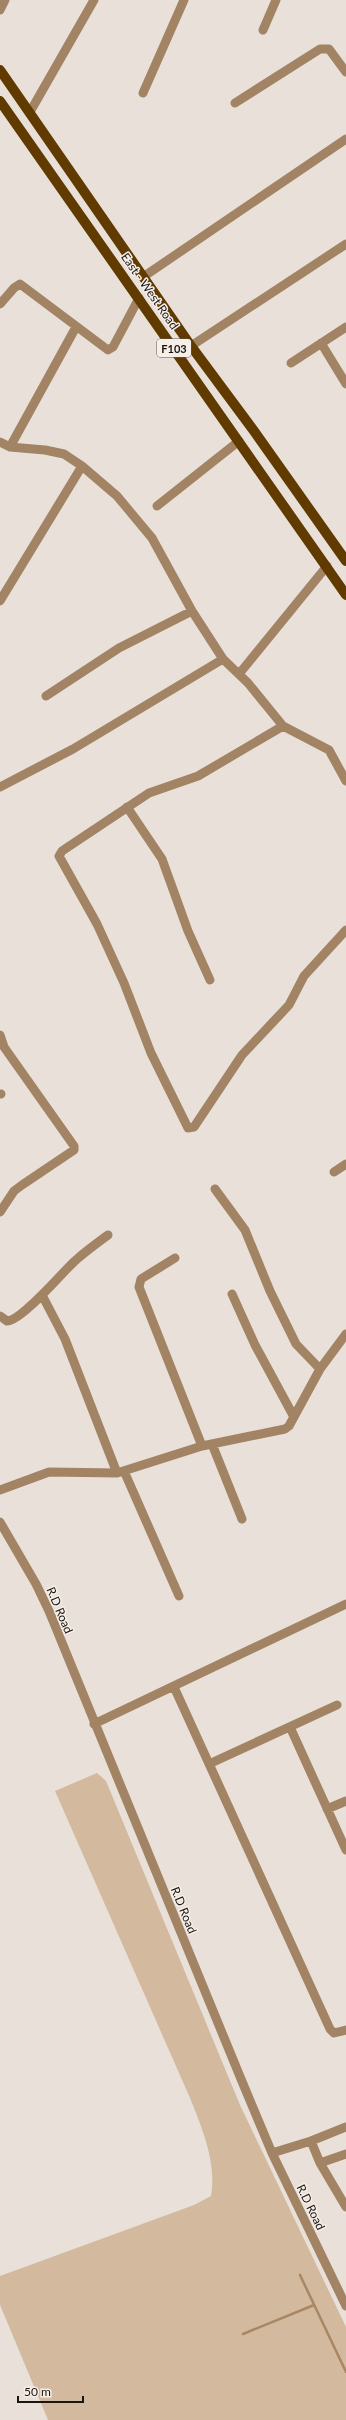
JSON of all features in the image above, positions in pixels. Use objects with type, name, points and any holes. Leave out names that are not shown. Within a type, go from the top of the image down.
[{"type":"main road","name":"East - West Road","points":[[0,70],[191,346],[254,431],[346,562]]},
{"type":"main road","name":"East - West Road","points":[[0,101],[346,595]]},
{"type":"street","points":[[0,10],[5,0]]},
{"type":"street","points":[[30,112],[94,0]]},
{"type":"street","points":[[143,93],[184,0]]},
{"type":"street","points":[[263,30],[276,0]]},
{"type":"street","points":[[235,103],[320,49],[329,49],[346,72]]},
{"type":"street","points":[[143,277],[346,138]]},
{"type":"street","points":[[191,346],[346,244]]},
{"type":"street","points":[[0,304],[14,288],[20,284],[105,349],[110,350],[139,298]]},
{"type":"street","points":[[10,447],[76,327]]},
{"type":"street","points":[[291,363],[346,327]]},
{"type":"street","points":[[322,343],[346,384]]},
{"type":"street","points":[[157,506],[239,441]]},
{"type":"street","points":[[0,442],[10,447],[56,452],[82,466],[117,496],[137,518],[152,538],[192,611],[223,658],[240,674],[283,726],[330,750],[346,781]]},
{"type":"street","points":[[0,601],[82,466]]},
{"type":"street","points":[[240,674],[326,566]]},
{"type":"street","points":[[46,696],[114,651],[192,611]]},
{"type":"street","points":[[0,787],[73,749],[223,658]]},
{"type":"street","points":[[283,726],[198,776],[156,789],[62,851],[59,856],[97,924],[124,983],[151,1054],[188,1128],[194,1127],[242,1054],[289,1005],[304,976],[346,930]]},
{"type":"street","points":[[127,807],[162,859],[188,931],[210,980]]},
{"type":"street","points":[[0,1035],[2,1047],[74,1146],[74,1150],[14,1191],[0,1212]]},
{"type":"street","points":[[334,1172],[346,1164]]},
{"type":"street","points":[[215,1189],[245,1230],[270,1291],[296,1344],[320,1369]]},
{"type":"street","points":[[0,1316],[10,1321],[42,1295],[76,1260],[108,1235]]},
{"type":"street","points":[[176,1258],[141,1279],[139,1287],[202,1446]]},
{"type":"street","points":[[232,1294],[255,1345],[294,1417]]},
{"type":"street","points":[[42,1295],[65,1339],[121,1472],[179,1596]]},
{"type":"street","points":[[0,1490],[49,1472],[121,1472],[202,1446],[277,1432],[289,1426],[320,1369],[346,1334]]},
{"type":"street","points":[[212,1444],[242,1519]]},
{"type":"street","name":"R.D Road","points":[[0,1522],[44,1600],[272,2153],[346,2306]]},
{"type":"street","points":[[94,1724],[346,1604]]},
{"type":"street","points":[[174,1687],[330,2029],[334,2033],[346,2030]]},
{"type":"street","points":[[209,1764],[337,1705]]},
{"type":"street","points":[[290,1727],[346,1850]]},
{"type":"street","points":[[327,1809],[346,1801]]},
{"type":"street","points":[[272,2153],[310,2142],[346,2127]]},
{"type":"street","points":[[310,2142],[320,2163],[346,2207]]},
{"type":"street","points":[[320,2163],[346,2154]]},
{"type":"shaded area","points":[[97,1773],[106,1781],[240,2105],[346,2327],[346,2420],[48,2420],[0,2305],[0,2276],[194,2205],[211,2196],[212,2171],[204,2133],[55,1791]]},
{"type":"waterway","points":[[300,2275],[346,2372]]},
{"type":"waterway","points":[[243,2334],[314,2305]]}]
